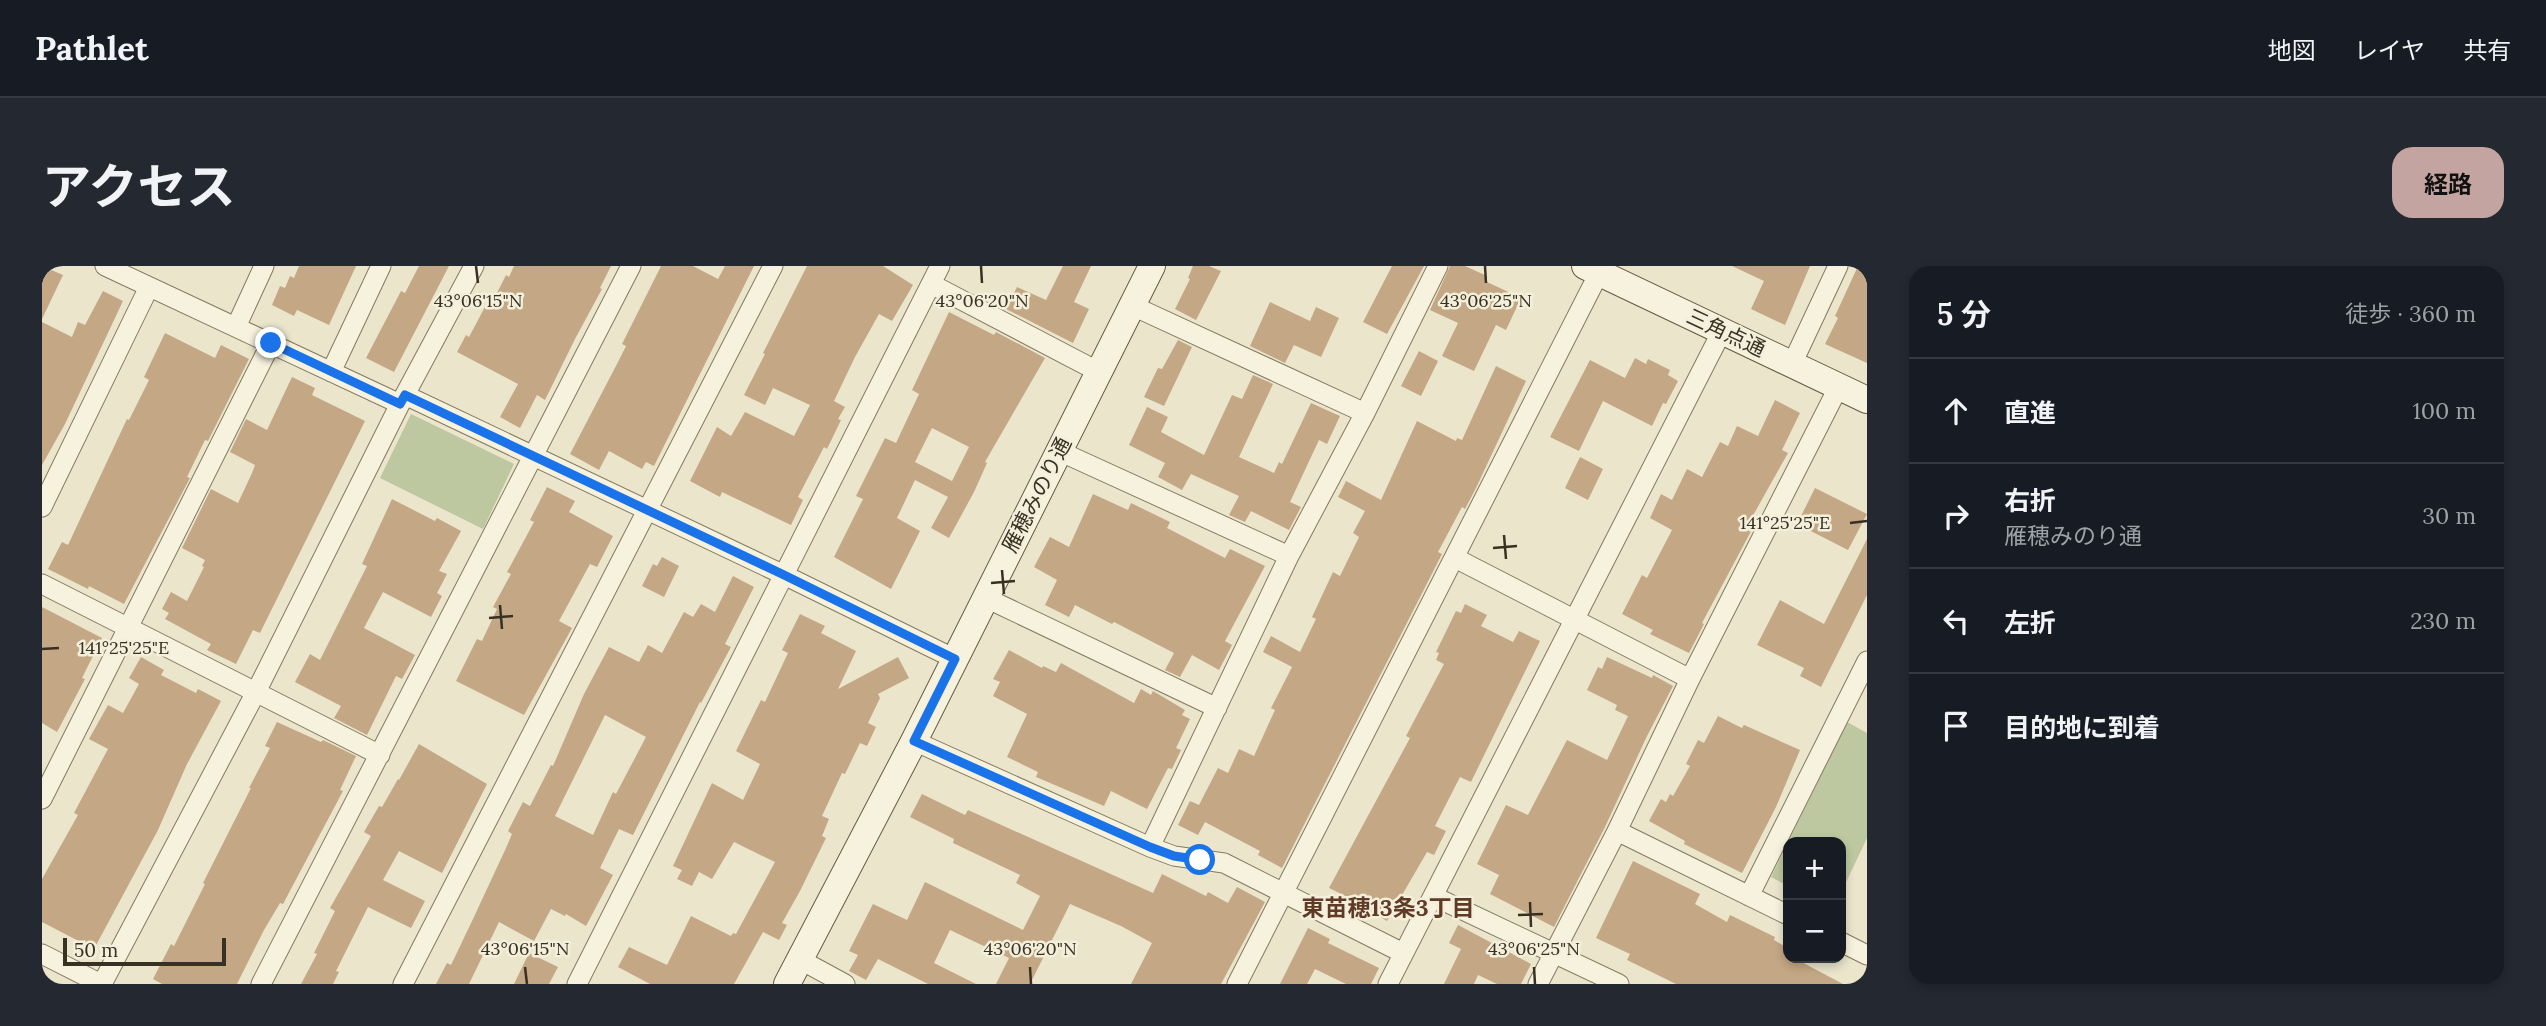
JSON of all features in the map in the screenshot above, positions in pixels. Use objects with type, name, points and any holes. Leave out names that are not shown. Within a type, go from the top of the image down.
[{"type":"street","points":[[105,266],[331,372],[533,455],[955,659]]},
{"type":"street","points":[[236,327],[264,266]]},
{"type":"street","points":[[331,372],[381,266]]},
{"type":"street","points":[[42,954],[101,984],[256,692],[402,400],[474,266]]},
{"type":"street","points":[[261,984],[631,266]]},
{"type":"street","points":[[402,984],[773,266]]},
{"type":"street","points":[[577,984],[940,266]]},
{"type":"street","name":"雁穂みのり通","points":[[787,984],[914,741],[1152,266]]},
{"type":"street","points":[[1150,847],[1289,556],[1365,413],[1438,266]]},
{"type":"street","points":[[1792,364],[1838,266]]},
{"type":"street","points":[[1237,984],[1455,558],[1592,268]]},
{"type":"street","name":"三角点通","points":[[1592,268],[1867,400]]},
{"type":"street","points":[[931,284],[1100,372]]},
{"type":"street","points":[[42,507],[149,287]]},
{"type":"street","points":[[1133,306],[1365,413]]},
{"type":"street","points":[[1388,984],[1722,331]]},
{"type":"street","points":[[42,799],[271,343]]},
{"type":"street","points":[[1538,984],[1839,386]]},
{"type":"street","points":[[1059,451],[1289,556]]},
{"type":"street","points":[[1455,558],[1690,679]]},
{"type":"street","points":[[42,584],[380,755]]},
{"type":"street","points":[[986,598],[1217,708]]},
{"type":"street","points":[[1749,896],[1867,662]]},
{"type":"street","points":[[914,741],[1150,847],[1174,856],[1224,863],[1403,953]]},
{"type":"street","points":[[1617,831],[1783,913]]},
{"type":"street","points":[[1433,896],[1619,984]]},
{"type":"street","points":[[1846,944],[1867,954]]},
{"type":"street","points":[[799,958],[845,984]]},
{"type":"green space","points":[[411,414],[514,464],[483,529],[380,478]]},
{"type":"green space","points":[[1847,722],[1867,733],[1867,838],[1846,882],[1846,837],[1790,837]]},
{"type":"green space","points":[[1783,852],[1783,883],[1771,877]]},
{"type":"building","points":[[42,266],[63,275],[42,319]]},
{"type":"building","points":[[299,266],[356,266],[329,325],[297,310],[294,316],[272,305],[280,286],[285,288],[290,276],[294,278]]},
{"type":"building","points":[[419,266],[449,266],[394,372],[366,358],[401,291],[405,293]]},
{"type":"building","points":[[514,266],[611,266],[545,400],[537,395],[520,428],[500,417],[518,384],[457,352],[466,335],[469,337],[487,303],[491,305],[506,275],[509,277]]},
{"type":"building","points":[[661,266],[693,266],[718,279],[725,266],[754,266],[654,466],[646,462],[642,469],[609,451],[599,470],[570,454],[626,346],[622,344]]},
{"type":"building","points":[[807,266],[883,266],[913,285],[892,321],[879,314],[855,357],[834,401],[845,407],[838,419],[841,420],[798,497],[803,500],[791,525],[722,492],[720,497],[690,481],[717,427],[731,436],[745,412],[794,436],[810,405],[773,388],[765,405],[744,395]]},
{"type":"building","points":[[1063,266],[1091,266],[1074,302],[1089,309],[1073,343],[1006,309],[1017,287],[1046,300]]},
{"type":"building","points":[[1193,266],[1209,266],[1221,271],[1196,320],[1175,309],[1190,279],[1188,278]]},
{"type":"building","points":[[1392,266],[1424,266],[1387,334],[1363,322]]},
{"type":"building","points":[[1450,266],[1465,266],[1487,276],[1485,281],[1521,298],[1506,330],[1496,325],[1474,371],[1442,356],[1458,323],[1430,310]]},
{"type":"building","points":[[1732,266],[1810,266],[1785,325],[1751,309],[1764,281]]},
{"type":"building","points":[[1858,266],[1867,266],[1867,363],[1825,344]]},
{"type":"building","points":[[103,291],[123,301],[65,424],[42,465],[42,322],[72,337],[78,322],[85,325]]},
{"type":"building","points":[[1270,302],[1310,321],[1316,307],[1339,318],[1321,357],[1294,345],[1285,363],[1250,346]]},
{"type":"building","points":[[949,312],[994,335],[996,332],[1045,358],[985,462],[987,463],[974,492],[949,538],[931,528],[948,497],[915,480],[897,518],[920,531],[891,589],[834,557],[863,499],[856,496],[885,438],[896,443],[919,394],[912,390]],"holes":[[[932,428],[969,447],[952,481],[915,462]]]},
{"type":"building","points":[[165,333],[215,358],[221,345],[249,359],[208,441],[205,440],[187,477],[190,478],[124,604],[48,569],[62,542],[68,545],[127,419],[129,420],[149,380],[144,377]]},
{"type":"building","points":[[1178,340],[1192,347],[1164,406],[1144,397],[1158,368],[1162,369]]},
{"type":"building","points":[[1419,351],[1438,361],[1421,396],[1401,386]]},
{"type":"building","points":[[1635,358],[1646,364],[1648,359],[1670,370],[1668,375],[1678,381],[1652,426],[1603,401],[1579,451],[1550,437],[1590,360],[1625,378]]},
{"type":"building","points":[[1496,366],[1526,381],[1476,488],[1465,509],[1462,507],[1438,552],[1442,554],[1282,868],[1258,855],[1260,851],[1205,822],[1198,835],[1178,825],[1190,801],[1199,805],[1218,768],[1228,773],[1239,749],[1254,756],[1275,710],[1271,708],[1292,667],[1263,652],[1271,636],[1300,652],[1316,619],[1312,617],[1333,572],[1340,576],[1359,537],[1353,533],[1365,511],[1338,497],[1346,481],[1381,500],[1417,421],[1456,441],[1457,438],[1462,440]]},
{"type":"building","points":[[1253,375],[1273,384],[1239,457],[1274,473],[1279,462],[1282,464],[1311,403],[1340,416],[1327,444],[1319,440],[1290,502],[1301,507],[1289,530],[1251,511],[1245,522],[1229,515],[1239,496],[1191,474],[1182,490],[1158,477],[1165,463],[1129,445],[1147,407],[1168,417],[1161,432],[1204,455],[1232,395],[1242,399]]},
{"type":"building","points":[[292,377],[315,388],[312,395],[365,421],[260,633],[253,630],[236,664],[207,650],[211,644],[165,619],[169,613],[162,609],[171,592],[187,601],[204,567],[202,566],[205,560],[182,548],[211,489],[238,503],[252,473],[255,465],[230,452],[246,419],[267,430]]},
{"type":"building","points":[[1775,400],[1800,413],[1782,450],[1788,453],[1751,519],[1756,522],[1689,653],[1650,634],[1653,630],[1622,614],[1642,575],[1647,578],[1672,530],[1650,518],[1661,494],[1672,500],[1687,469],[1702,477],[1720,442],[1728,446],[1737,426],[1758,436]]},
{"type":"building","points":[[1580,457],[1603,469],[1588,500],[1565,488]]},
{"type":"building","points":[[547,487],[575,501],[569,512],[613,536],[597,567],[590,564],[559,621],[572,628],[524,715],[456,681],[477,639],[482,641],[497,609],[493,607],[511,574],[507,572],[534,522],[530,520]]},
{"type":"building","points":[[1815,488],[1867,514],[1848,550],[1797,524]]},
{"type":"building","points":[[1093,494],[1128,510],[1131,503],[1170,522],[1167,528],[1225,558],[1230,549],[1265,566],[1225,641],[1232,645],[1219,670],[1192,655],[1180,677],[1165,670],[1174,653],[1075,605],[1069,617],[1045,605],[1057,580],[1034,567],[1050,537],[1069,547]]},
{"type":"building","points":[[392,499],[461,531],[439,571],[447,574],[437,593],[442,596],[431,617],[383,592],[364,628],[415,655],[402,679],[396,676],[367,735],[334,718],[341,706],[295,682],[310,654],[320,660],[367,566],[362,564]]},
{"type":"building","points":[[1867,539],[1867,595],[1821,687],[1800,676],[1804,668],[1757,645],[1780,600],[1824,624]]},
{"type":"building","points":[[662,557],[679,566],[664,597],[642,586],[653,564],[657,566]]},
{"type":"building","points":[[733,576],[754,587],[725,644],[731,647],[633,835],[619,829],[600,868],[613,875],[586,926],[551,909],[534,941],[499,922],[469,984],[436,984],[447,963],[451,965],[473,919],[512,834],[508,831],[523,802],[530,806],[551,765],[553,766],[584,694],[609,647],[639,662],[648,645],[662,653],[684,612],[693,617],[701,604],[715,612]],"holes":[[[605,715],[646,737],[616,794],[613,792],[593,835],[555,816]]]},
{"type":"building","points":[[1465,604],[1487,615],[1481,626],[1513,642],[1519,631],[1540,641],[1471,782],[1460,777],[1435,826],[1446,831],[1434,855],[1427,852],[1387,921],[1370,911],[1372,909],[1329,888],[1410,738],[1406,736],[1444,664],[1436,660],[1439,653],[1436,652],[1456,611],[1461,613]]},
{"type":"building","points":[[42,607],[102,638],[82,678],[85,679],[57,732],[42,723]]},
{"type":"building","points":[[800,614],[825,626],[821,633],[856,651],[838,689],[898,657],[909,678],[878,694],[880,698],[868,723],[876,727],[867,746],[860,743],[845,774],[842,773],[822,816],[829,819],[822,836],[826,838],[782,923],[787,925],[779,940],[763,932],[734,984],[650,984],[618,967],[629,947],[667,965],[691,916],[731,936],[736,934],[775,862],[734,842],[712,879],[699,872],[692,886],[677,879],[682,870],[673,866],[712,783],[743,800],[760,764],[736,751],[761,700],[765,702],[788,653],[782,650]]},
{"type":"building","points":[[1009,650],[1042,668],[1043,666],[1056,672],[1061,663],[1134,703],[1141,689],[1151,695],[1153,691],[1185,710],[1182,715],[1190,719],[1176,748],[1181,750],[1172,769],[1168,768],[1147,809],[1111,791],[1104,806],[1036,777],[1038,772],[1007,757],[1027,714],[993,696],[1000,682],[993,679]]},
{"type":"building","points":[[141,657],[164,670],[161,675],[196,693],[198,689],[221,701],[187,764],[158,830],[94,949],[42,922],[42,879],[78,815],[74,813],[108,749],[89,739],[108,705],[123,713],[139,684],[129,678]]},
{"type":"building","points":[[1607,657],[1673,686],[1554,927],[1490,894],[1499,875],[1477,864],[1506,805],[1528,815],[1567,740],[1607,760],[1628,716],[1615,710],[1617,705],[1587,690],[1598,667],[1602,669]]},
{"type":"building","points":[[1718,716],[1800,750],[1776,807],[1742,873],[1684,844],[1685,841],[1649,821],[1661,799],[1666,802],[1670,794],[1673,796],[1690,766],[1686,764],[1698,740],[1704,743]]},
{"type":"building","points":[[277,722],[356,756],[340,790],[343,791],[283,904],[280,903],[264,930],[237,984],[162,984],[153,979],[171,944],[174,946],[205,884],[203,883],[270,748],[265,746]]},
{"type":"building","points":[[419,744],[487,784],[442,873],[399,851],[383,880],[425,901],[411,928],[368,907],[336,971],[339,972],[333,984],[301,984],[335,911],[330,908],[371,836],[364,832],[399,780]]},
{"type":"building","points":[[922,794],[965,815],[968,810],[1153,893],[1162,874],[1206,896],[1208,892],[1228,903],[1237,887],[1265,902],[1221,984],[1131,984],[1152,943],[1070,904],[1030,984],[996,984],[1009,958],[950,930],[934,963],[976,984],[928,984],[878,959],[866,980],[849,971],[858,955],[849,951],[873,904],[907,920],[925,882],[1023,930],[1040,896],[1016,883],[1020,875],[953,843],[954,839],[910,817]]},
{"type":"building","points":[[1633,861],[1700,894],[1695,904],[1727,922],[1730,915],[1775,937],[1774,940],[1783,945],[1783,963],[1803,963],[1843,984],[1676,984],[1627,960],[1630,954],[1596,938]]},
{"type":"building","points":[[1458,925],[1531,964],[1521,984],[1497,984],[1478,975],[1474,984],[1444,984],[1461,949],[1449,943]]},
{"type":"building","points":[[1308,928],[1330,939],[1328,943],[1379,968],[1371,984],[1346,984],[1315,969],[1307,984],[1280,984]]},
{"type":"building","points":[[529,953],[558,967],[549,984],[514,984]]},
{"type":"district","name":"東苗穂13条3丁目","points":[[1388,908]]},
{"type":"route","points":[[271,343],[400,404],[405,395],[955,659],[914,741],[1150,847],[1174,856],[1200,860]]}]
